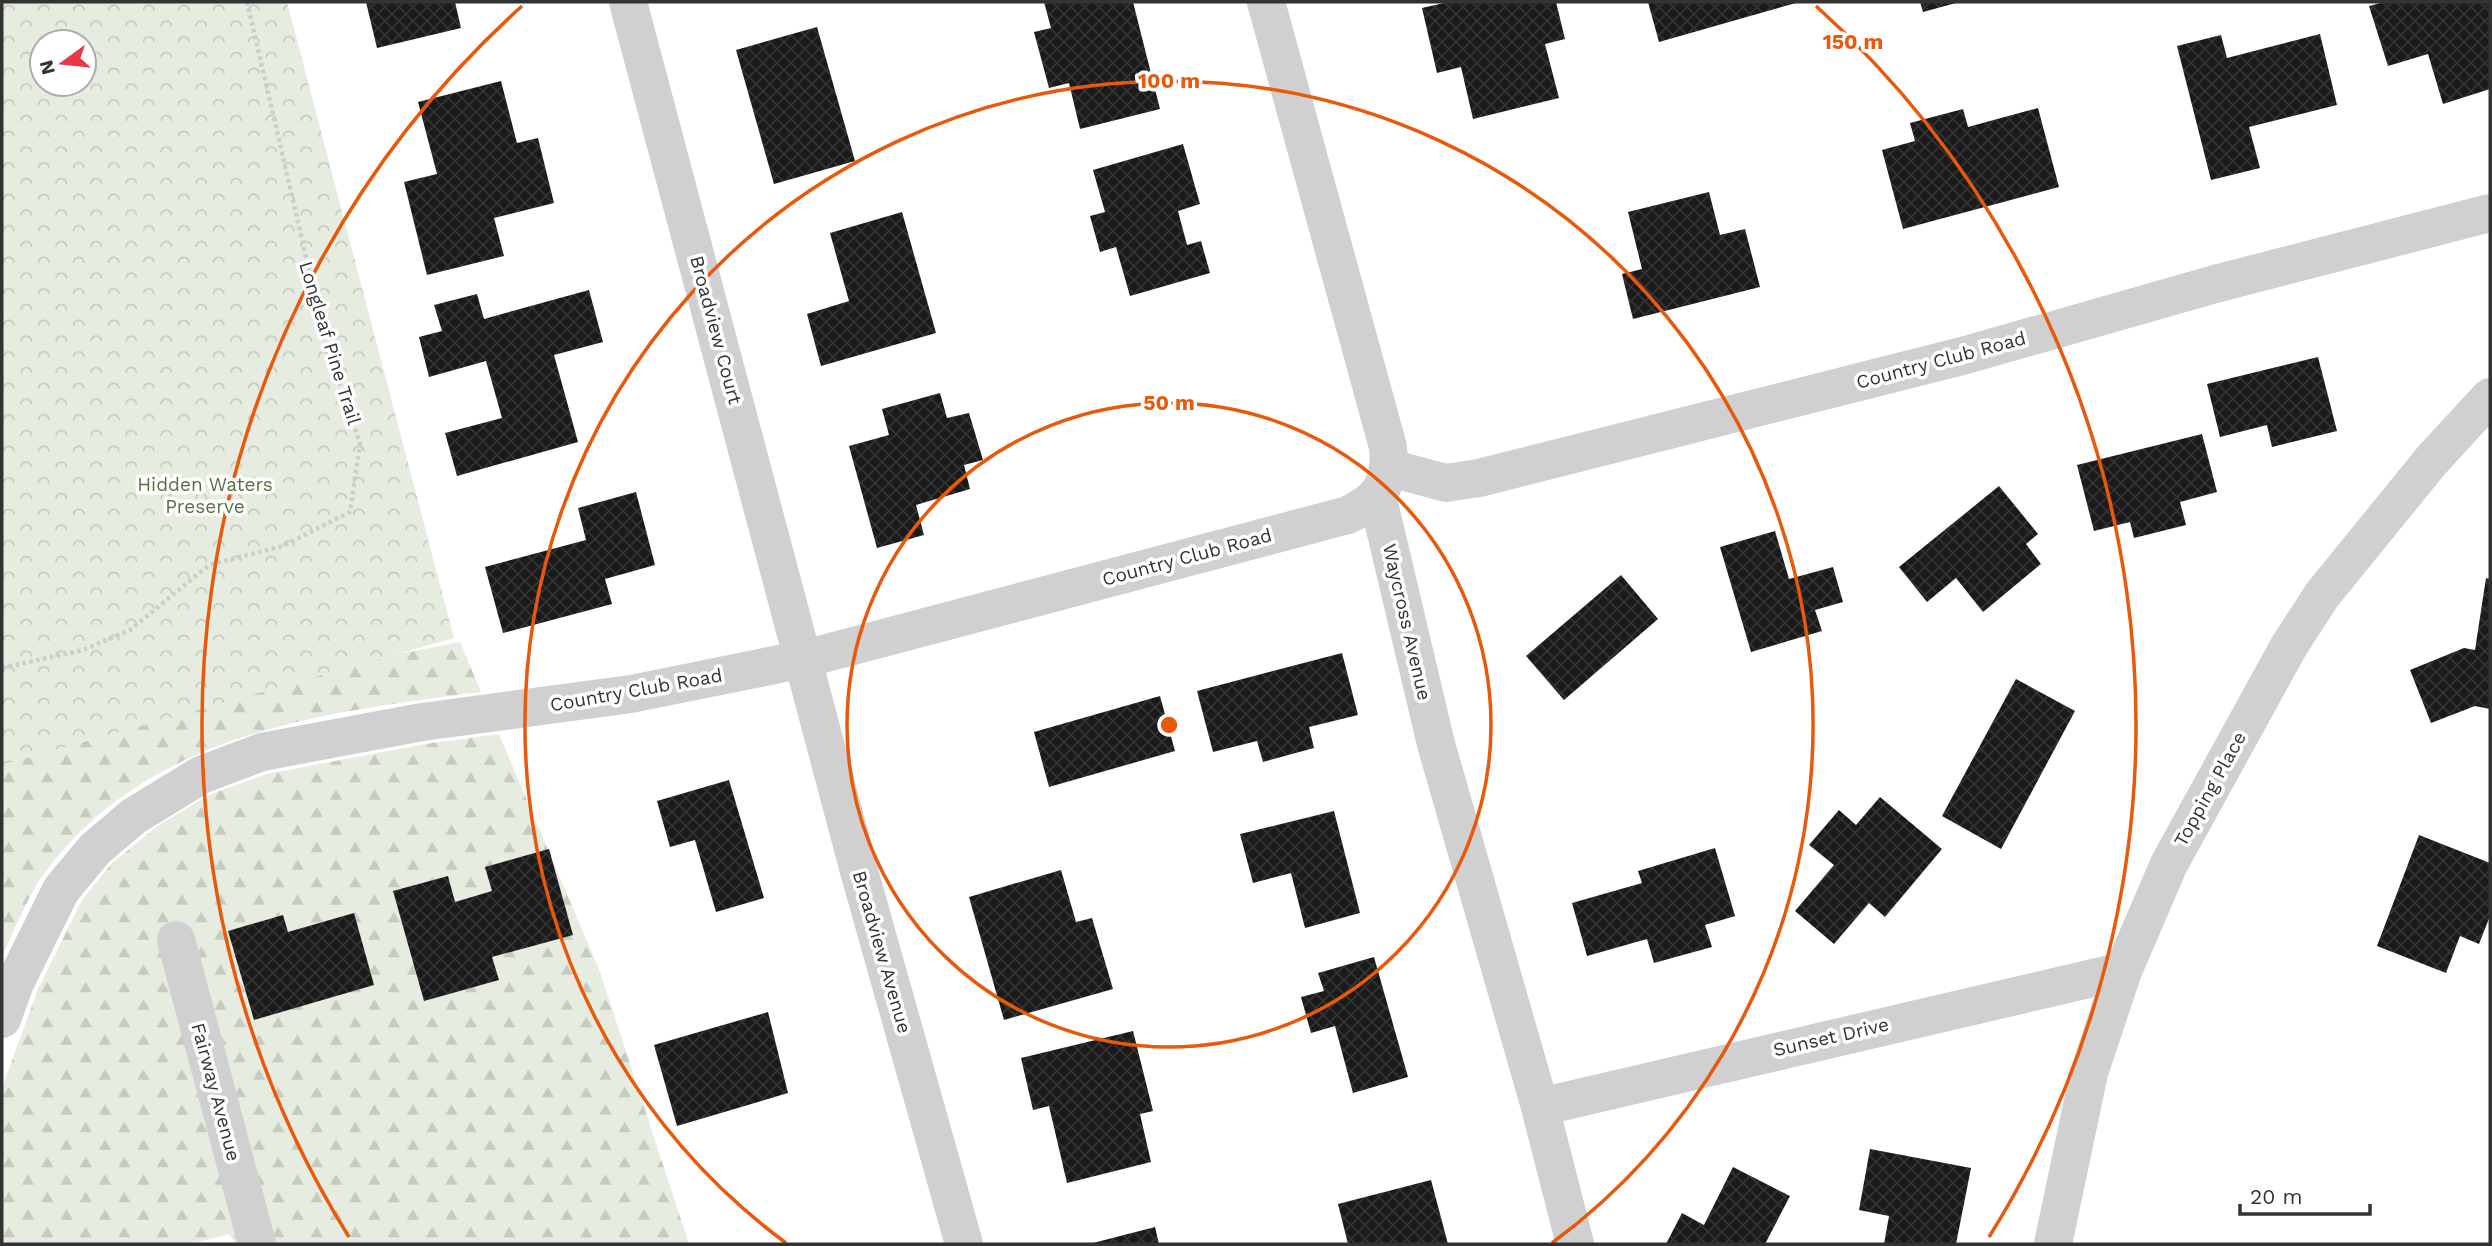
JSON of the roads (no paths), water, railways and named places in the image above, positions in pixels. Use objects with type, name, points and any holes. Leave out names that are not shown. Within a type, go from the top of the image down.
[{"type":"street","name":"Broadview Court","points":[[628,2],[804,659]]},
{"type":"street","name":"Waycross Avenue","points":[[1266,2],[1388,447],[1383,482],[1436,744],[1540,1107],[1575,1244]]},
{"type":"street","name":"Country Club Road","points":[[2,1019],[15,983],[61,890],[95,849],[134,816],[201,775],[275,750],[422,722],[631,694],[804,659],[1348,515],[1368,506],[1383,482],[1446,483],[1479,478],[1966,355],[2215,284],[2490,213]]},
{"type":"street","name":"Topping Place","points":[[2053,1244],[2089,1073],[2123,971],[2169,864],[2288,646],[2322,595],[2422,471],[2490,397]]},
{"type":"street","name":"Broadview Avenue","points":[[804,659],[859,871],[964,1244]]},
{"type":"street","name":"Fairway Avenue","points":[[176,940],[257,1244]]},
{"type":"street","name":"Sunset Drive","points":[[1540,1107],[2123,971]]},
{"type":"park label","name":"Hidden Waters Preserve","points":[[205,495]]}]
